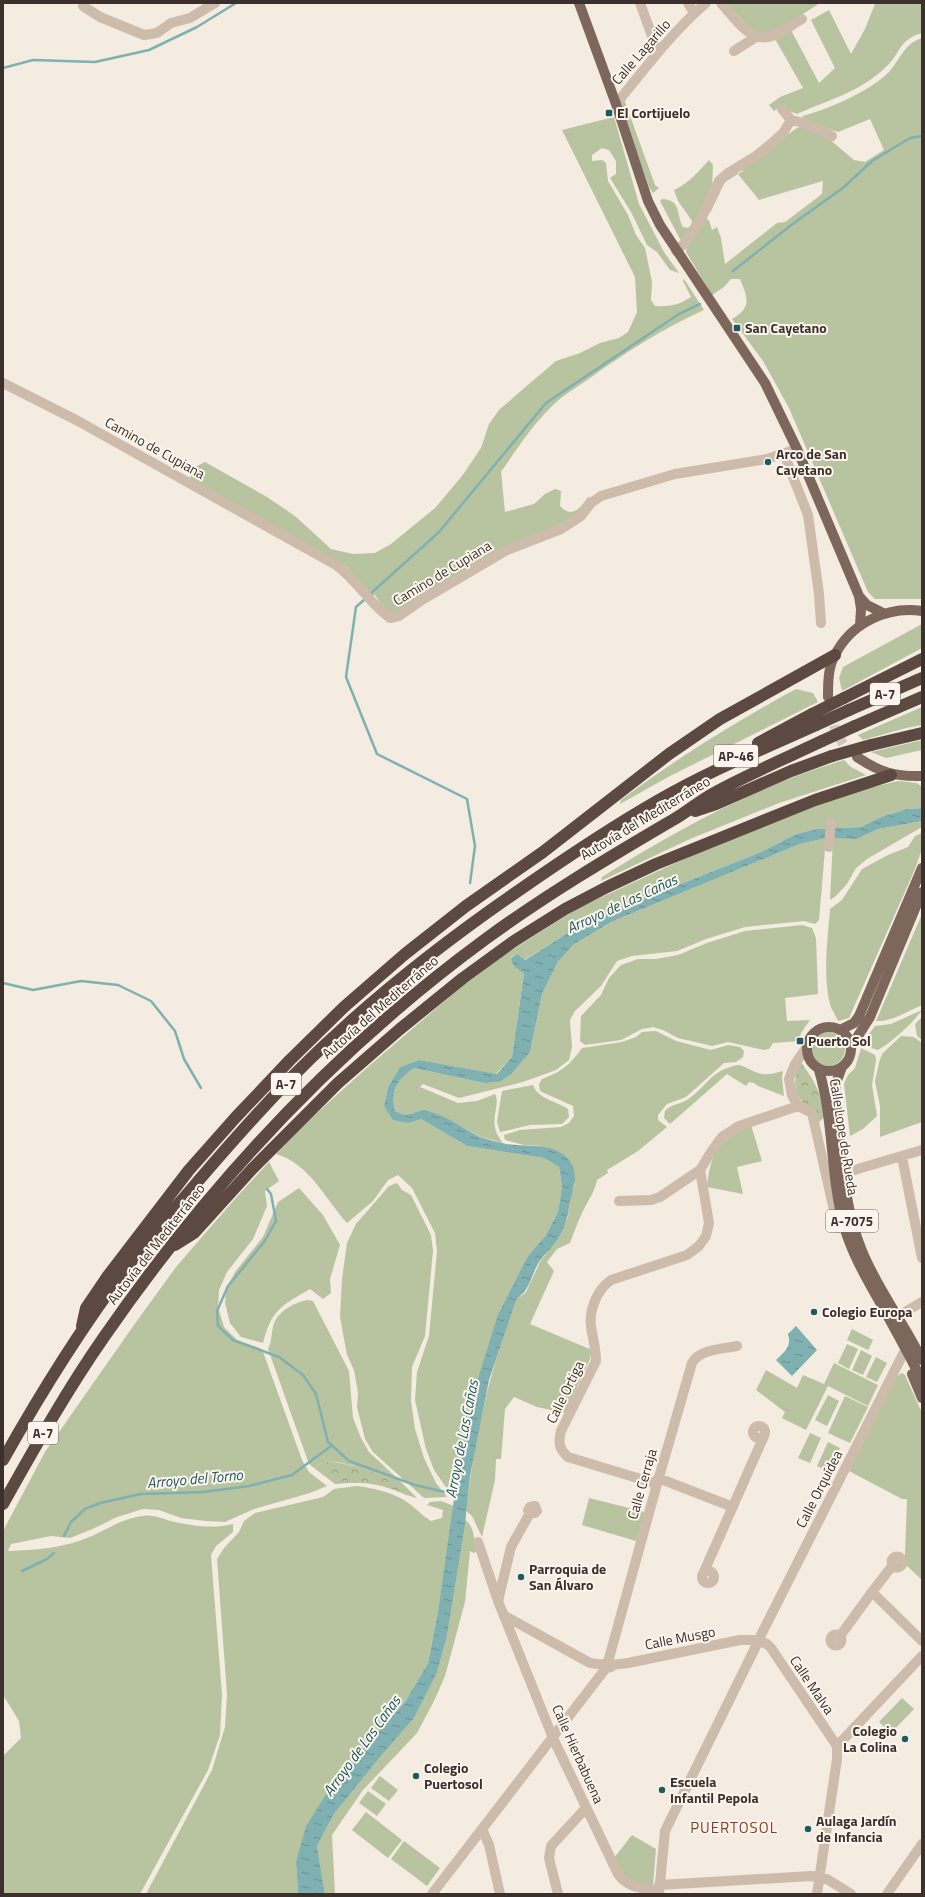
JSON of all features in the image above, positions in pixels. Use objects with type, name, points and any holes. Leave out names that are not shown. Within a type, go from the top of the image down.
[{"type":"highway","points":[[81,1332],[86,1308],[116,1265],[189,1170],[236,1117],[290,1060],[344,1008],[405,954],[466,906],[543,852],[669,754],[720,718],[835,655]]},
{"type":"highway","points":[[814,719],[844,698],[922,659]]},
{"type":"highway","name":"Autovía del Mediterráneo","points":[[3,1460],[32,1408],[81,1332],[142,1247],[238,1135],[295,1075],[353,1020],[414,968],[478,919],[581,847],[661,799],[814,719],[849,710],[922,678]]},
{"type":"highway","name":"Autovía del Mediterráneo","points":[[3,1504],[79,1374],[103,1338],[167,1250],[231,1174],[271,1130],[310,1090],[394,1013],[468,953],[528,909],[581,873],[681,816],[712,794],[822,741],[922,698]]},
{"type":"highway","name":"AP-46","points":[[681,816],[716,804],[791,770],[832,756],[922,733]]},
{"type":"highway","points":[[167,1250],[194,1233],[252,1169],[338,1084],[400,1029],[463,978],[514,941],[600,890],[656,864],[808,802],[891,775]]},
{"type":"main road","points":[[579,3],[616,104],[648,200],[676,251],[765,383],[797,449],[859,596],[861,609],[860,626]]},
{"type":"main road","points":[[859,596],[867,605],[883,613]]},
{"type":"main road","points":[[828,697],[829,674],[835,655],[845,641],[860,626],[883,613],[896,610],[922,611]]},
{"type":"main road","points":[[857,757],[872,767],[891,775],[922,776]]},
{"type":"main road","points":[[840,1030],[854,1023],[859,1016],[922,868]]},
{"type":"main road","name":"A-7075","points":[[842,1067],[849,1058],[851,1047],[870,1017],[922,892]]},
{"type":"main road","points":[[806,1048],[812,1034],[818,1029],[827,1027],[840,1030],[848,1037],[851,1047]]},
{"type":"main road","name":"A-7075","points":[[806,1048],[809,1061],[819,1070]]},
{"type":"main road","points":[[819,1070],[831,1072],[842,1067]]},
{"type":"main road","name":"Calle Lope de Rueda","points":[[842,1067],[836,1083],[835,1093],[844,1173],[853,1224],[862,1252],[922,1360]]},
{"type":"main road","name":"Calle Lope de Rueda","points":[[819,1070],[826,1092],[835,1172],[844,1226],[864,1274],[904,1350],[922,1398]]},
{"type":"main road","name":"Calle Lope de Rueda","points":[[838,1228],[857,1276],[922,1381]]},
{"type":"main road","points":[[904,1350],[907,1331]]},
{"type":"street","points":[[83,6],[100,17],[144,35],[157,33],[171,23],[190,18],[215,3]]},
{"type":"street","points":[[640,3],[658,52]]},
{"type":"street","points":[[688,3],[694,13]]},
{"type":"street","name":"Calle Lagarillo","points":[[616,104],[658,52],[694,13],[706,3]]},
{"type":"street","points":[[721,3],[745,28],[756,37],[762,38],[773,36],[802,19]]},
{"type":"street","points":[[734,51],[756,37]]},
{"type":"street","points":[[782,109],[791,120],[804,123],[832,136]]},
{"type":"street","points":[[676,251],[685,243],[701,220],[719,181],[728,172],[756,156],[784,133],[791,120]]},
{"type":"street","name":"Camino de Cupiana","points":[[3,383],[78,421],[336,565],[347,573],[380,611],[390,618],[399,616],[422,600],[508,550],[561,529],[581,516],[591,503],[601,496],[675,474],[754,461],[784,454],[797,449]]},
{"type":"street","points":[[784,454],[808,515],[819,594],[821,623]]},
{"type":"street","points":[[829,847],[831,822]]},
{"type":"street","points":[[619,1201],[651,1200],[660,1198],[700,1170],[722,1137],[739,1126],[798,1106],[792,1095],[789,1079],[795,1064],[806,1048]]},
{"type":"street","name":"Calle Lope de Rueda","points":[[798,1106],[812,1113],[838,1228]]},
{"type":"street","points":[[844,1173],[922,1150]]},
{"type":"street","points":[[902,1157],[922,1258]]},
{"type":"street","name":"Calle Ortiga","points":[[700,1170],[709,1223],[706,1236],[699,1246],[687,1255],[618,1277],[605,1284],[600,1290],[596,1298],[591,1326],[596,1350],[596,1361],[561,1431],[558,1441],[561,1451],[568,1457],[657,1481],[733,1506]]},
{"type":"street","points":[[898,1316],[922,1302]]},
{"type":"street","name":"Calle Cerraja","points":[[432,1894],[608,1665],[657,1481],[692,1363],[695,1358],[703,1353],[737,1346]]},
{"type":"street","name":"Calle Orquídea","points":[[659,1890],[665,1831],[758,1641],[904,1350]]},
{"type":"street","points":[[703,1574],[764,1436]]},
{"type":"street","points":[[498,1601],[511,1547],[530,1514]]},
{"type":"street","name":"Calle Hierbabuena","points":[[478,1542],[498,1601],[553,1738],[618,1874],[624,1882],[632,1887],[659,1890],[820,1876]]},
{"type":"street","points":[[840,1636],[892,1566]]},
{"type":"street","points":[[872,1592],[922,1641]]},
{"type":"street","name":"Calle Musgo","points":[[505,1616],[590,1663],[608,1665],[628,1663],[740,1640],[758,1641]]},
{"type":"street","name":"Calle Malva","points":[[758,1641],[767,1644],[771,1648],[837,1746]]},
{"type":"street","points":[[817,1894],[837,1759],[837,1746],[922,1656]]},
{"type":"street","points":[[558,1894],[549,1858],[551,1846],[586,1808]]},
{"type":"street","points":[[482,1829],[489,1845],[500,1894]]},
{"type":"street","points":[[887,1894],[922,1844]]},
{"type":"street","points":[[820,1876],[851,1894]]},
{"type":"green space","points":[[727,3],[820,3],[772,34],[754,33]]},
{"type":"green space","points":[[873,3],[922,3],[922,33],[914,36],[904,43],[886,67],[876,76],[855,89],[797,114],[779,107],[774,111],[769,105],[780,97],[803,88],[775,39],[791,30],[819,83],[835,68],[811,20],[829,10],[851,54],[865,29],[875,4]]},
{"type":"green space","points":[[922,38],[922,599],[875,599],[868,592],[789,408],[763,361],[732,319],[743,311],[746,302],[745,292],[740,279],[731,279],[724,287],[712,295],[686,252],[687,247],[706,219],[709,220],[712,230],[717,227],[721,238],[725,264],[777,223],[785,222],[822,194],[823,181],[759,200],[738,174],[743,171],[741,167],[797,128],[803,126],[829,139],[854,160],[865,162],[884,150],[870,119],[838,132],[823,127],[802,116],[847,100],[879,81],[887,74],[910,44]]},
{"type":"green space","points":[[624,99],[655,185],[659,188],[653,193],[649,187],[621,105]]},
{"type":"green space","points":[[614,117],[639,204],[664,252],[679,273],[670,270],[657,252],[647,245],[631,212],[610,178],[616,174],[616,161],[609,150],[602,148],[592,155],[592,161],[602,160],[606,163],[608,181],[628,215],[636,235],[645,248],[652,282],[651,300],[655,306],[665,306],[678,304],[691,297],[683,281],[684,279],[704,310],[646,341],[617,359],[560,399],[544,414],[531,430],[501,472],[505,512],[534,504],[545,494],[555,489],[561,491],[560,506],[569,512],[579,508],[588,497],[591,498],[578,514],[395,614],[386,612],[375,595],[371,596],[347,567],[189,480],[195,467],[205,462],[267,497],[295,516],[331,549],[353,554],[375,553],[391,544],[435,508],[462,476],[481,448],[489,424],[499,410],[556,361],[580,353],[600,343],[619,338],[628,332],[637,312],[635,277],[562,130]]},
{"type":"green space","points":[[709,160],[713,165],[712,188],[703,211],[681,241],[660,201],[662,199],[673,202],[676,205],[683,227],[688,228],[692,221],[678,201],[674,190],[689,181]]},
{"type":"green space","points":[[735,170],[738,174],[725,182],[710,213],[709,210],[720,184]]},
{"type":"green space","points":[[922,624],[922,648],[842,691],[839,678],[843,667]]},
{"type":"green space","points":[[796,689],[813,693],[818,702],[670,776],[620,804],[621,800],[685,755],[751,714]]},
{"type":"green space","points":[[922,707],[922,725],[863,740],[858,735]]},
{"type":"green space","points":[[922,740],[922,750],[886,758],[871,752]]},
{"type":"green space","points":[[844,760],[851,767],[866,775],[779,803],[690,839],[601,881],[602,877],[631,859],[719,810],[780,782]]},
{"type":"green space","points":[[898,781],[917,783],[922,787],[922,808],[907,809],[881,817],[861,827],[817,829],[796,834],[761,852],[611,912],[566,934],[524,960],[517,954],[511,957],[512,963],[515,967],[524,972],[512,1057],[496,1074],[419,1060],[400,1067],[388,1087],[384,1106],[409,1123],[421,1119],[467,1146],[544,1158],[559,1167],[562,1186],[558,1212],[546,1235],[528,1256],[473,1394],[454,1499],[434,1470],[426,1449],[415,1400],[417,1372],[429,1336],[437,1251],[435,1233],[412,1188],[398,1175],[388,1180],[373,1201],[347,1223],[308,1174],[288,1159],[276,1154],[298,1130],[369,1066],[482,969],[578,908],[697,853],[836,796]]},
{"type":"green space","points":[[922,821],[922,827],[867,859],[856,868],[847,884],[830,900],[833,838],[857,839],[878,829]]},
{"type":"green space","points":[[922,833],[922,849],[915,869],[849,1018],[838,1021],[831,1007],[828,996],[826,971],[830,909],[842,900],[862,869],[888,855],[908,847],[915,836]]},
{"type":"green space","points":[[826,838],[819,920],[815,924],[804,921],[745,927],[706,939],[677,951],[632,956],[617,961],[601,986],[575,1011],[570,1020],[572,1047],[569,1060],[556,1070],[523,1082],[459,1098],[423,1084],[420,1087],[458,1103],[477,1101],[495,1094],[497,1104],[494,1121],[495,1128],[503,1143],[481,1137],[447,1119],[402,1116],[395,1111],[393,1097],[396,1086],[408,1072],[414,1068],[484,1083],[530,1052],[542,994],[558,962],[573,945],[611,922],[800,844]]},
{"type":"green space","points":[[922,914],[922,1005],[900,1016],[888,1020],[876,1021]]},
{"type":"green space","points":[[802,925],[812,928],[816,938],[818,994],[785,998],[787,1021],[810,1020],[801,1033],[799,1041],[773,1043],[769,1049],[764,1050],[728,1042],[712,1046],[678,1038],[663,1030],[653,1027],[642,1029],[621,1040],[585,1045],[580,1041],[581,1016],[601,995],[609,978],[621,965],[638,959],[656,959],[678,955],[707,943],[745,931]]},
{"type":"green space","points":[[922,1010],[902,1032],[878,1050],[868,1047],[864,1041],[875,1026],[891,1024]]},
{"type":"green space","points":[[922,1017],[922,1040],[917,1036],[915,1024]]},
{"type":"green space","points":[[656,1031],[676,1041],[711,1050],[728,1045],[740,1047],[744,1051],[743,1057],[736,1062],[724,1063],[686,1097],[667,1104],[658,1115],[658,1120],[667,1127],[638,1151],[607,1170],[608,1173],[597,1180],[595,1188],[581,1215],[570,1243],[557,1249],[547,1262],[554,1271],[530,1324],[592,1350],[590,1359],[565,1413],[537,1407],[514,1397],[505,1409],[501,1459],[496,1459],[495,1480],[482,1537],[472,1516],[466,1511],[469,1484],[484,1404],[498,1352],[516,1300],[526,1292],[541,1260],[554,1245],[568,1217],[570,1199],[575,1184],[540,1146],[524,1145],[505,1140],[504,1135],[520,1130],[561,1127],[569,1123],[574,1116],[573,1106],[540,1091],[539,1084],[542,1079],[555,1074],[565,1067],[582,1048],[622,1042],[636,1037],[642,1032]]},
{"type":"green space","points":[[825,1032],[831,1032],[835,1033],[842,1039],[845,1049],[844,1056],[838,1063],[831,1066],[825,1066],[821,1065],[814,1059],[811,1052],[811,1046],[812,1042],[818,1035]]},
{"type":"green space","points":[[901,1036],[914,1037],[922,1043],[922,1122],[880,1137],[880,1106],[875,1081],[880,1059],[883,1053]]},
{"type":"green space","points":[[861,1048],[875,1055],[876,1060],[872,1085],[877,1116],[863,1129],[850,1136],[844,1084],[848,1075],[855,1068]]},
{"type":"green space","points":[[800,1061],[809,1074],[819,1094],[824,1117],[819,1122],[806,1108],[798,1095],[795,1081]]},
{"type":"green space","points":[[738,1065],[744,1066],[761,1074],[771,1074],[783,1071],[782,1078],[784,1096],[754,1083],[749,1082],[746,1086],[727,1074],[670,1124],[664,1118],[665,1111],[667,1109],[687,1100],[721,1071]]},
{"type":"green space","points":[[533,1085],[535,1090],[543,1097],[568,1109],[569,1117],[562,1124],[530,1125],[500,1132],[497,1122],[502,1091]]},
{"type":"green space","points":[[751,1125],[762,1161],[737,1167],[743,1194],[707,1187],[711,1165],[718,1149],[731,1137]]},
{"type":"green space","points":[[269,1162],[279,1181],[265,1191],[267,1206],[253,1239],[227,1272],[219,1290],[218,1307],[224,1327],[237,1340],[262,1349],[302,1460],[309,1472],[327,1486],[310,1493],[254,1509],[225,1522],[181,1518],[159,1510],[143,1509],[117,1517],[70,1538],[51,1536],[11,1544],[8,1551],[61,1546],[82,1540],[129,1519],[147,1516],[155,1516],[175,1522],[197,1526],[211,1527],[233,1524],[233,1532],[216,1546],[211,1555],[222,1694],[220,1735],[208,1770],[140,1894],[3,1894],[3,1756],[21,1738],[19,1721],[3,1695],[3,1531],[45,1452],[134,1325],[176,1267]]},
{"type":"green space","points":[[397,1183],[402,1190],[411,1195],[431,1235],[433,1251],[425,1336],[412,1367],[411,1401],[415,1429],[424,1458],[436,1483],[447,1497],[424,1498],[373,1452],[365,1439],[357,1407],[358,1393],[354,1370],[347,1355],[340,1317],[342,1279],[347,1243],[356,1224],[389,1186]]},
{"type":"green space","points":[[299,1188],[323,1215],[340,1245],[330,1279],[331,1293],[323,1299],[310,1289],[285,1305],[274,1315],[266,1332],[263,1343],[241,1337],[230,1323],[225,1303],[226,1289],[235,1272],[263,1237],[278,1202]]},
{"type":"green space","points":[[307,1300],[313,1301],[349,1371],[353,1418],[361,1438],[369,1452],[399,1480],[341,1463],[324,1462],[314,1468],[309,1464],[268,1349],[273,1327],[281,1313],[296,1303]]},
{"type":"green space","points":[[852,1329],[873,1340],[868,1350],[847,1340]]},
{"type":"green space","points":[[847,1344],[858,1349],[849,1369],[838,1363]]},
{"type":"green space","points":[[861,1350],[872,1356],[863,1375],[852,1370]]},
{"type":"green space","points":[[876,1357],[887,1363],[877,1382],[866,1377]]},
{"type":"green space","points":[[834,1363],[878,1385],[868,1406],[828,1386],[806,1430],[782,1418],[785,1412],[756,1390],[766,1370],[797,1388],[803,1375],[824,1384]]},
{"type":"green space","points":[[902,1373],[905,1375],[922,1413],[922,1580],[906,1565],[907,1499],[902,1499],[849,1471],[897,1376]]},
{"type":"green space","points":[[828,1395],[839,1401],[827,1426],[815,1420]]},
{"type":"green space","points":[[845,1396],[868,1407],[850,1443],[828,1433]]},
{"type":"green space","points":[[810,1433],[821,1438],[810,1463],[798,1458]]},
{"type":"green space","points":[[828,1442],[840,1448],[829,1472],[817,1466]]},
{"type":"green space","points":[[324,1462],[334,1462],[359,1467],[399,1480],[417,1498],[386,1487],[372,1484],[335,1484],[314,1468]]},
{"type":"green space","points":[[357,1486],[381,1491],[399,1497],[408,1502],[431,1521],[442,1518],[443,1510],[427,1505],[430,1502],[441,1501],[454,1506],[438,1612],[428,1663],[405,1702],[338,1776],[296,1862],[298,1894],[146,1894],[212,1770],[225,1727],[227,1694],[217,1559],[224,1548],[239,1532],[244,1521],[255,1513],[323,1497],[334,1489]]},
{"type":"green space","points":[[589,1498],[645,1512],[636,1541],[582,1525]]},
{"type":"green space","points":[[465,1520],[468,1522],[472,1530],[476,1552],[474,1553],[470,1551],[465,1602],[445,1676],[417,1733],[363,1790],[332,1835],[335,1894],[325,1894],[317,1846],[334,1814],[414,1718],[437,1673],[447,1636]]},
{"type":"green space","points":[[902,1698],[914,1709],[891,1733],[879,1722]]},
{"type":"green space","points":[[380,1776],[398,1790],[389,1801],[371,1788]]},
{"type":"green space","points":[[368,1791],[386,1804],[377,1816],[359,1803]]},
{"type":"green space","points":[[366,1812],[402,1840],[388,1858],[352,1830]]},
{"type":"green space","points":[[632,1835],[656,1849],[653,1885],[632,1881],[629,1879],[625,1876],[614,1858]]},
{"type":"green space","points":[[404,1841],[440,1868],[427,1886],[391,1859]]},
{"type":"water","points":[[922,808],[922,821],[878,829],[857,839],[826,838],[800,844],[611,922],[573,945],[558,962],[542,994],[530,1052],[511,1074],[501,1081],[484,1083],[414,1068],[399,1081],[396,1086],[393,1097],[395,1111],[400,1114],[409,1115],[426,1111],[438,1114],[486,1139],[506,1144],[550,1148],[565,1156],[571,1163],[574,1168],[575,1179],[564,1227],[553,1246],[537,1265],[526,1290],[516,1300],[489,1380],[470,1476],[465,1524],[447,1636],[437,1673],[414,1718],[334,1814],[317,1846],[325,1894],[298,1894],[296,1862],[306,1826],[338,1776],[405,1702],[428,1663],[438,1612],[454,1499],[473,1394],[498,1315],[528,1256],[546,1235],[558,1212],[562,1186],[559,1167],[544,1158],[467,1146],[421,1119],[409,1123],[393,1120],[384,1106],[388,1087],[400,1067],[419,1060],[497,1074],[512,1057],[524,973],[512,963],[511,958],[517,954],[525,960],[566,934],[611,912],[761,852],[796,834],[817,829],[861,827],[881,817],[907,809]]},
{"type":"water","points":[[796,1326],[817,1350],[792,1376],[776,1360],[788,1346],[788,1334]]},
{"type":"waterway","points":[[3,68],[33,60],[95,62],[149,50],[197,27],[236,3]]},
{"type":"waterway","points":[[733,271],[790,226],[844,187],[872,161],[910,138],[922,136]]},
{"type":"waterway","points":[[369,595],[439,532],[546,403],[679,314],[700,304]]},
{"type":"waterway","points":[[365,599],[356,607],[346,677],[377,754],[467,799],[475,846],[470,883]]},
{"type":"waterway","points":[[3,983],[33,990],[81,981],[118,985],[151,1001],[175,1031],[184,1059],[201,1088]]},
{"type":"waterway","name":"Arroyo de Las Cañas","points":[[267,1189],[271,1194],[276,1221],[264,1242],[228,1286],[217,1311],[218,1326],[233,1340],[279,1357],[303,1375],[316,1394],[328,1442],[349,1461],[415,1485],[458,1495]]},
{"type":"waterway","name":"Arroyo del Torno","points":[[64,1536],[71,1522],[85,1509],[100,1503],[141,1494],[203,1492],[249,1486],[292,1475],[331,1446]]},
{"type":"waterway","name":"Arroyo del Torno","points":[[22,1571],[47,1559],[54,1553]]},
{"type":"tunnel","points":[[830,711],[836,732],[843,744]]},
{"type":"place","name":"El Cortijuelo","points":[[609,113]]},
{"type":"place","name":"San Cayetano","points":[[737,328]]},
{"type":"place","name":"Arco de San Cayetano","points":[[768,462]]},
{"type":"place","name":"Puerto Sol","points":[[800,1041]]},
{"type":"place","name":"Colegio Europa","points":[[814,1312]]},
{"type":"place","name":"Parroquia de San Álvaro","points":[[521,1577]]},
{"type":"place","name":"Colegio La Colina","points":[[905,1739]]},
{"type":"place","name":"Colegio Puertosol","points":[[416,1776]]},
{"type":"place","name":"Escuela Infantil Pepola","points":[[662,1790]]},
{"type":"place","name":"Aulaga Jardín de Infancia","points":[[808,1829]]},
{"type":"district","name":"PUERTOSOL","points":[[734,1828]]}]
